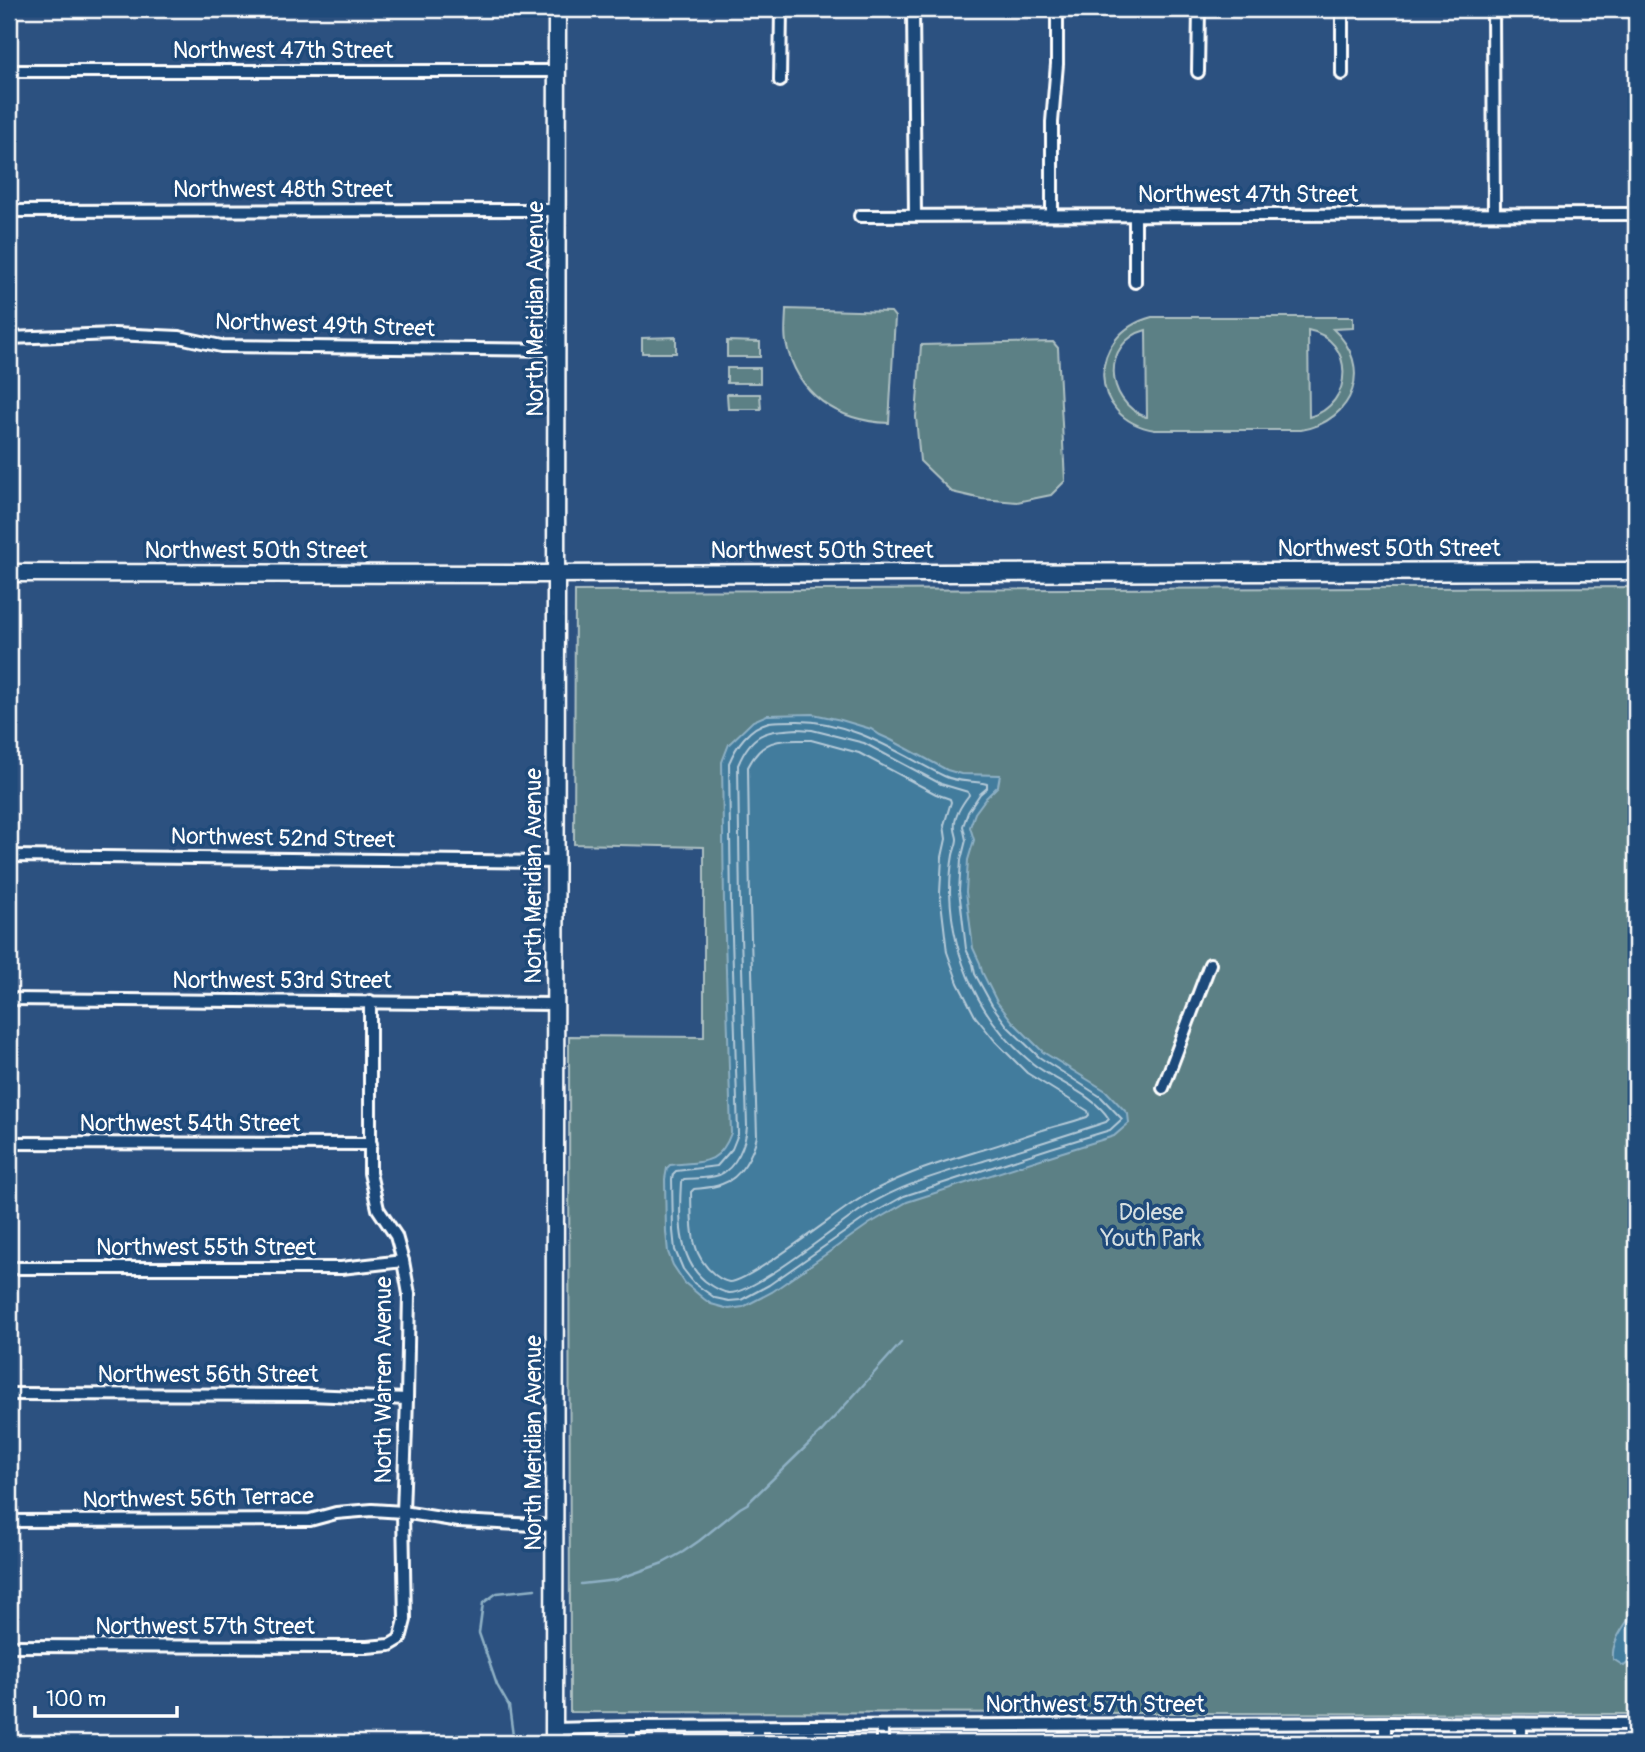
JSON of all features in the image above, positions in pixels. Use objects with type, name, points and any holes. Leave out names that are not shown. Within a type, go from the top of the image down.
[{"type":"main road","name":"North Meridian Avenue","points":[[554,1736],[557,9]]},
{"type":"main road","name":"Northwest 50th Street","points":[[9,573],[1636,571]]},
{"type":"street","points":[[780,9],[780,80]]},
{"type":"street","points":[[913,9],[915,215]]},
{"type":"street","points":[[1052,215],[1052,122],[1057,64],[1057,9]]},
{"type":"street","points":[[1198,72],[1199,9]]},
{"type":"street","points":[[1340,9],[1342,74]]},
{"type":"street","points":[[1493,9],[1494,214]]},
{"type":"street","name":"Northwest 47th Street","points":[[9,71],[557,71]]},
{"type":"street","name":"Northwest 48th Street","points":[[9,211],[558,210]]},
{"type":"street","name":"Northwest 47th Street","points":[[860,216],[1636,214]]},
{"type":"street","points":[[1135,215],[1135,282]]},
{"type":"street","name":"Northwest 49th Street","points":[[9,338],[114,334],[179,337],[221,346],[557,350]]},
{"type":"street","name":"Northwest 52nd Street","points":[[9,856],[556,862]]},
{"type":"street","points":[[1163,1087],[1210,964]]},
{"type":"street","name":"Northwest 53rd Street","points":[[9,999],[555,1003]]},
{"type":"street","name":"North Warren Avenue","points":[[370,1001],[370,1173],[378,1209],[396,1237],[408,1294],[408,1399],[403,1512],[405,1620],[400,1639]]},
{"type":"street","name":"Northwest 54th Street","points":[[9,1143],[371,1144]]},
{"type":"street","name":"Northwest 55th Street","points":[[9,1268],[341,1268],[403,1261]]},
{"type":"street","name":"Northwest 56th Street","points":[[9,1394],[309,1395],[408,1399]]},
{"type":"street","name":"Northwest 56th Terrace","points":[[9,1521],[310,1520],[336,1513],[372,1510],[459,1521],[555,1526]]},
{"type":"street","name":"Northwest 57th Street","points":[[9,1646],[367,1647],[390,1645],[400,1639]]},
{"type":"street","points":[[1385,1723],[1385,1743]]},
{"type":"street","points":[[1521,1724],[1521,1743]]},
{"type":"street","name":"Northwest 57th Street","points":[[554,1736],[631,1727],[1636,1724]]},
{"type":"street","points":[[882,1726],[882,1743]]},
{"type":"street","points":[[631,1727],[631,1743]]},
{"type":"street","points":[[757,1727],[757,1743]]},
{"type":"green space","points":[[786,309],[891,312],[895,317],[889,423],[853,417],[836,410],[822,402],[810,390],[791,361],[786,342]]},
{"type":"green space","points":[[1152,317],[1353,317],[1353,328],[1333,329],[1346,344],[1353,359],[1355,375],[1352,390],[1345,404],[1334,416],[1319,425],[1301,430],[1155,430],[1133,423],[1117,410],[1107,394],[1103,376],[1106,357],[1115,340],[1130,326]],"holes":[[[1146,330],[1147,417],[1132,409],[1122,398],[1116,386],[1114,372],[1122,346]],[[1308,330],[1323,336],[1334,346],[1341,358],[1343,372],[1341,387],[1335,400],[1324,410],[1309,417]]]},
{"type":"green space","points":[[676,337],[676,353],[642,353],[642,338]]},
{"type":"green space","points":[[727,341],[760,342],[760,357],[727,357]]},
{"type":"green space","points":[[1053,342],[1058,348],[1065,481],[1051,495],[1017,502],[982,499],[952,492],[920,461],[916,417],[921,345]]},
{"type":"green space","points":[[727,368],[760,368],[760,383],[727,383]]},
{"type":"green space","points":[[727,394],[760,394],[761,409],[728,409]]},
{"type":"green space","name":"Dolese Youth Park","points":[[1636,587],[1636,1714],[570,1712],[569,1036],[704,1037],[704,847],[574,844],[575,591]]},
{"type":"water","points":[[813,714],[871,729],[947,770],[961,774],[1000,775],[998,786],[975,813],[970,827],[974,840],[968,860],[966,892],[973,948],[997,1002],[1013,1022],[1043,1052],[1106,1091],[1128,1114],[1129,1123],[1114,1136],[907,1202],[869,1224],[772,1292],[743,1307],[729,1309],[704,1299],[685,1283],[673,1265],[668,1252],[666,1232],[665,1179],[670,1165],[699,1162],[714,1157],[721,1152],[731,1133],[722,762],[729,744],[753,721],[767,715]]},
{"type":"water","points":[[1636,1608],[1636,1656],[1624,1666],[1613,1659],[1614,1645]]},
{"type":"waterway","points":[[581,1584],[617,1580],[663,1563],[699,1541],[747,1504],[821,1432],[901,1343]]},
{"type":"waterway","points":[[514,1743],[509,1706],[497,1685],[479,1633],[483,1603],[497,1593],[535,1589]]}]
